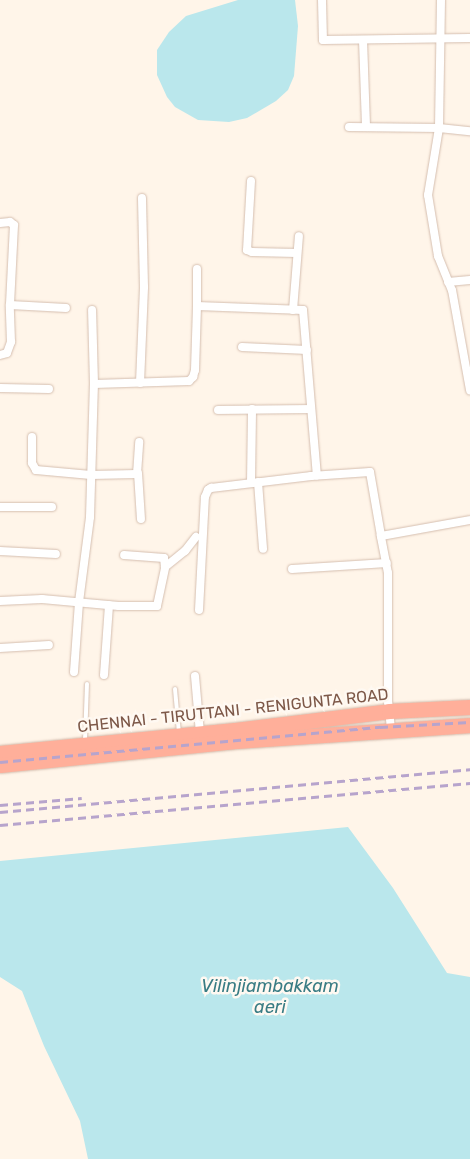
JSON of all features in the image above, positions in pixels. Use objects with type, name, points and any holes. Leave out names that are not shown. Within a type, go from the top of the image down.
[{"type":"highway","name":"CHENNAI - TIRUTTANI - RENIGUNTA ROAD","points":[[0,753],[200,733],[389,711],[470,707]]},
{"type":"highway","name":"CHENNAI - TIRUTTANI - RENIGUNTA ROAD","points":[[0,765],[236,741],[470,725]]},
{"type":"street","points":[[322,0],[323,40],[470,38]]},
{"type":"street","points":[[441,0],[442,39],[439,128],[428,195],[438,256],[448,282],[470,390]]},
{"type":"street","points":[[363,40],[366,128]]},
{"type":"street","points":[[350,127],[439,128],[470,131]]},
{"type":"street","points":[[251,181],[247,250],[252,252],[297,253]]},
{"type":"street","points":[[140,383],[144,287],[142,198]]},
{"type":"street","points":[[0,223],[10,222],[14,225],[10,296],[11,342],[7,353],[0,355]]},
{"type":"street","points":[[293,310],[299,236]]},
{"type":"street","points":[[94,384],[180,382],[188,381],[193,377],[195,370],[197,269]]},
{"type":"street","points":[[448,282],[470,280]]},
{"type":"street","points":[[0,296],[10,296]]},
{"type":"street","points":[[10,305],[66,308]]},
{"type":"street","points":[[197,306],[302,310],[310,409],[318,475]]},
{"type":"street","points":[[74,672],[79,602],[90,518],[94,384],[92,310]]},
{"type":"street","points":[[242,348],[306,350]]},
{"type":"street","points":[[0,388],[49,389]]},
{"type":"street","points":[[252,409],[254,483],[263,549]]},
{"type":"street","points":[[218,410],[310,409]]},
{"type":"street","points":[[32,437],[32,463],[36,470],[91,475],[134,475],[138,472]]},
{"type":"street","points":[[139,442],[138,472],[141,519]]},
{"type":"street","points":[[199,610],[206,492],[211,488],[318,475],[370,472],[387,563],[389,711],[392,729]]},
{"type":"street","points":[[0,507],[52,506]]},
{"type":"street","points":[[382,536],[470,520]]},
{"type":"street","points":[[165,567],[185,550],[196,537]]},
{"type":"street","points":[[0,550],[56,554]]},
{"type":"street","points":[[0,601],[42,599],[110,605],[157,606],[165,567],[164,560],[161,556],[124,555]]},
{"type":"street","points":[[292,569],[387,563]]},
{"type":"street","points":[[104,675],[110,605]]},
{"type":"street","points":[[0,648],[49,645]]},
{"type":"street","points":[[195,676],[200,733]]},
{"type":"lane","points":[[85,745],[87,684]]},
{"type":"lane","points":[[175,689],[179,735]]},
{"type":"water","points":[[238,0],[295,0],[298,26],[294,76],[288,90],[276,101],[247,118],[229,122],[198,120],[175,107],[167,97],[157,75],[157,50],[169,32],[186,16]]},
{"type":"water","name":"Vilinjiambakkam aeri","points":[[348,827],[393,888],[447,973],[470,977],[470,1159],[88,1159],[80,1121],[44,1046],[22,991],[0,977],[0,861]]},
{"type":"railway","points":[[0,762],[380,727],[470,722]]},
{"type":"railway","points":[[0,812],[470,769]]},
{"type":"railway","points":[[0,825],[470,783]]},
{"type":"railway","points":[[0,805],[82,798]]}]
